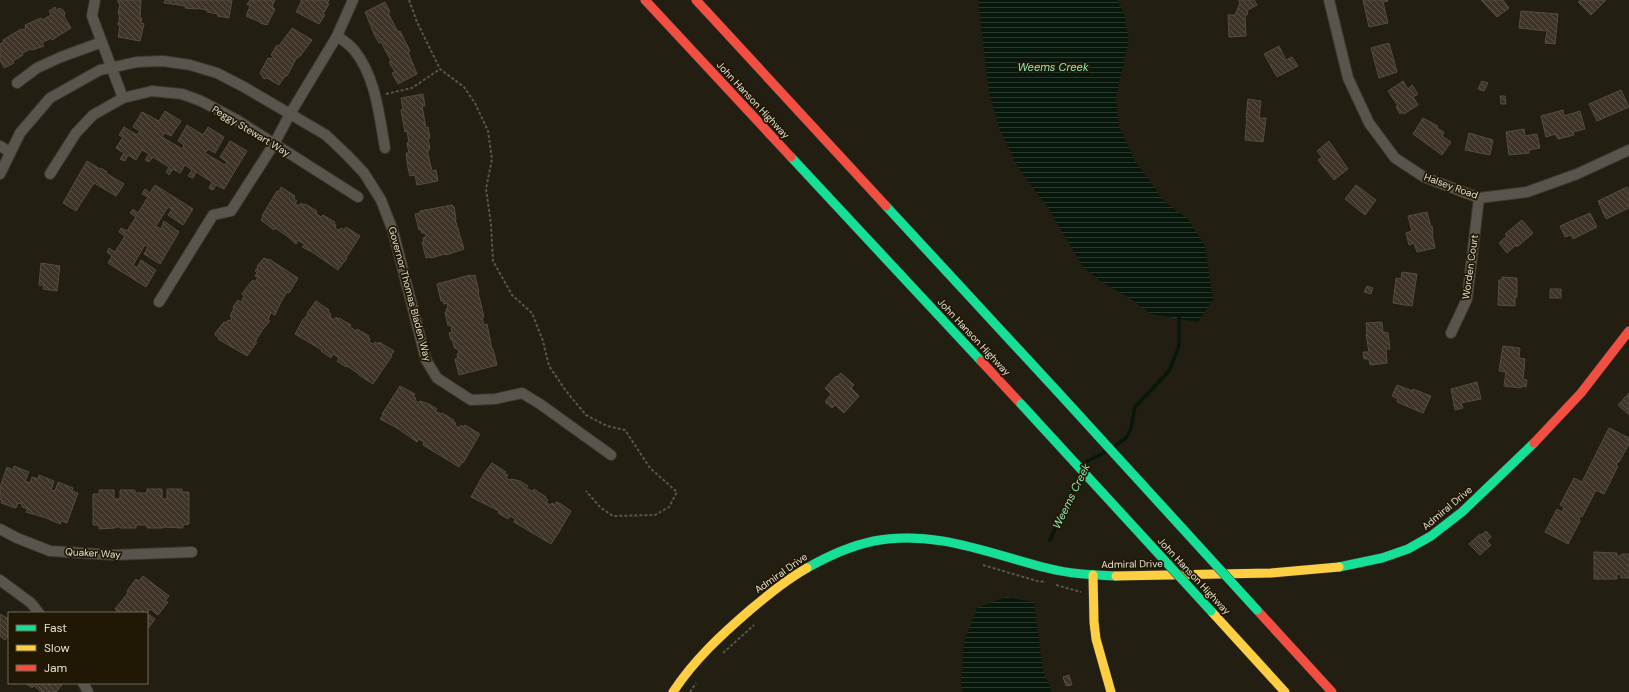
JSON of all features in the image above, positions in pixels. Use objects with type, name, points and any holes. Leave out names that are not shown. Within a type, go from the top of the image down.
[{"type":"main road","name":"John Hanson Highway","points":[[645,0],[1021,404],[1285,692]]},
{"type":"main road","points":[[696,0],[1058,391],[1332,692]]},
{"type":"main road","name":"Admiral Drive","points":[[674,692],[687,672],[716,639],[769,593],[815,561],[847,548],[886,539],[930,539],[962,544],[1047,568],[1093,575],[1277,573],[1326,570],[1378,560],[1410,548],[1424,541],[1452,521],[1542,436],[1582,392],[1629,331]]},
{"type":"main road","points":[[1093,575],[1094,622],[1096,639],[1111,692]]},
{"type":"street","points":[[94,0],[92,16],[122,98]]},
{"type":"street","points":[[159,302],[213,215],[231,211],[274,144],[290,114],[337,36],[353,0]]},
{"type":"street","name":"Halsey Road","points":[[1329,0],[1348,78],[1369,123],[1395,158],[1424,177],[1479,198],[1527,192],[1577,174],[1629,150]]},
{"type":"street","points":[[337,36],[354,50],[368,73],[375,96],[385,148]]},
{"type":"street","points":[[17,83],[37,68],[61,57],[102,42]]},
{"type":"street","name":"Governor Thomas Bladen Way","points":[[0,174],[20,133],[50,98],[100,70],[137,62],[163,61],[190,64],[217,73],[326,135],[364,173],[381,200],[393,230],[426,360],[437,378],[471,400],[495,399],[522,393],[540,404],[611,455]]},
{"type":"street","name":"Peggy Stewart Way","points":[[50,174],[76,132],[93,115],[122,98],[152,91],[182,94],[201,101],[237,120],[358,197]]},
{"type":"street","points":[[0,146],[10,152]]},
{"type":"street","name":"Worden Court","points":[[1451,333],[1467,299],[1479,198]]},
{"type":"street","name":"Quaker Way","points":[[0,529],[17,538],[50,551],[114,555],[192,552]]},
{"type":"street","points":[[0,580],[31,603],[38,612]]},
{"type":"path","points":[[409,0],[416,22],[440,69],[464,87],[475,103],[488,131],[492,160],[486,189],[491,224],[493,262],[512,295],[532,313],[543,342],[549,366],[586,415],[607,426],[625,430],[650,468],[677,492],[669,507],[655,515],[613,516],[601,508],[586,491]]},
{"type":"path","points":[[375,96],[412,88],[440,69]]},
{"type":"path","points":[[978,563],[1037,581],[1051,583],[1082,592]]},
{"type":"path","points":[[718,658],[759,621]]},
{"type":"path","points":[[690,692],[698,680]]},
{"type":"water","name":"Weems Creek","points":[[978,0],[1117,0],[1124,13],[1129,40],[1116,97],[1119,126],[1135,161],[1165,202],[1188,219],[1205,246],[1213,300],[1198,322],[1151,314],[1128,297],[1103,283],[1083,267],[1048,208],[1017,166],[999,128],[989,92]]},
{"type":"water","points":[[1006,597],[1034,602],[1043,670],[1052,692],[963,692],[961,687],[964,642],[977,608]]},
{"type":"building","points":[[118,0],[141,0],[140,18],[142,18],[141,23],[144,24],[140,41],[118,37],[120,14],[118,14],[120,3],[118,3]]},
{"type":"building","points":[[165,0],[232,0],[229,18],[217,16],[218,14],[207,12],[207,10],[185,8],[186,6],[164,3]]},
{"type":"building","points":[[250,0],[275,0],[272,7],[275,9],[267,25],[246,16],[250,6],[247,4]]},
{"type":"building","points":[[301,0],[329,0],[327,4],[329,4],[323,14],[325,15],[319,24],[296,12]]},
{"type":"building","points":[[1239,0],[1254,0],[1257,5],[1246,11],[1248,12],[1247,15],[1245,15],[1246,36],[1229,37],[1228,15],[1235,15],[1240,3]]},
{"type":"building","points":[[1363,0],[1387,0],[1388,1],[1383,2],[1388,23],[1369,27]]},
{"type":"building","points":[[1481,0],[1503,0],[1509,8],[1497,17]]},
{"type":"building","points":[[1581,0],[1606,0],[1591,15],[1578,2]]},
{"type":"building","points":[[385,2],[390,12],[388,13],[398,32],[400,31],[410,51],[408,52],[417,74],[398,84],[392,73],[395,72],[389,62],[391,61],[381,42],[379,43],[375,36],[365,12]]},
{"type":"building","points":[[55,7],[56,10],[60,8],[63,10],[65,13],[64,16],[71,28],[52,40],[51,38],[42,43],[44,46],[22,53],[23,55],[13,61],[14,63],[4,68],[0,60],[0,44],[4,42],[3,40],[21,29],[26,28],[25,25],[41,18],[42,20],[51,15],[49,11]]},
{"type":"building","points":[[1521,11],[1558,14],[1555,44],[1545,43],[1547,31],[1519,28]]},
{"type":"building","points":[[292,28],[312,40],[301,55],[298,58],[297,57],[287,76],[285,76],[279,85],[267,78],[264,79],[260,73],[268,58],[271,59],[273,56],[271,55],[277,45],[279,46]]},
{"type":"building","points":[[1389,43],[1397,72],[1379,78],[1371,48]]},
{"type":"building","points":[[1279,46],[1286,60],[1292,57],[1298,66],[1277,77],[1264,54]]},
{"type":"building","points":[[1403,81],[1408,89],[1412,85],[1418,94],[1413,97],[1418,105],[1404,114],[1403,112],[1400,114],[1396,107],[1398,106],[1388,91]]},
{"type":"building","points":[[1482,81],[1488,83],[1484,91],[1478,89]]},
{"type":"building","points":[[1621,90],[1629,107],[1597,121],[1589,104]]},
{"type":"building","points":[[423,94],[425,106],[422,106],[426,128],[428,127],[430,138],[428,139],[430,149],[428,150],[428,154],[432,171],[436,170],[438,181],[417,185],[415,175],[410,176],[408,168],[406,153],[409,153],[407,143],[409,142],[407,131],[405,132],[402,116],[401,110],[403,109],[401,98]]},
{"type":"building","points":[[1500,96],[1505,96],[1506,104],[1501,104]]},
{"type":"building","points":[[1248,99],[1261,101],[1259,118],[1266,118],[1263,142],[1245,140]]},
{"type":"building","points":[[1563,110],[1564,116],[1580,111],[1585,129],[1573,132],[1574,135],[1558,139],[1555,134],[1546,137],[1541,116]]},
{"type":"building","points":[[165,111],[181,121],[171,136],[165,133],[162,137],[182,149],[184,145],[178,141],[187,125],[203,135],[208,127],[224,137],[215,153],[208,149],[205,153],[225,165],[227,162],[220,157],[230,141],[247,151],[224,189],[216,185],[213,190],[209,188],[212,182],[196,172],[193,178],[188,176],[192,170],[185,165],[180,173],[173,169],[169,175],[166,172],[169,167],[153,157],[149,162],[145,160],[149,154],[142,150],[136,160],[128,155],[125,161],[120,159],[124,153],[116,148],[123,137],[119,135],[124,127],[137,135],[140,131],[133,127],[142,112],[159,121]]},
{"type":"building","points":[[1423,118],[1438,126],[1437,128],[1444,132],[1442,136],[1451,142],[1442,155],[1413,134]]},
{"type":"building","points":[[1524,129],[1525,136],[1537,134],[1540,148],[1529,150],[1529,153],[1509,155],[1506,132]]},
{"type":"building","points":[[1469,133],[1493,140],[1490,155],[1465,150]]},
{"type":"building","points":[[1329,141],[1348,169],[1334,180],[1318,160],[1322,157],[1317,151]]},
{"type":"building","points":[[87,161],[100,169],[101,168],[107,172],[106,173],[124,184],[116,196],[94,183],[76,211],[63,203]]},
{"type":"building","points":[[155,185],[193,209],[183,225],[168,215],[172,209],[168,207],[156,226],[161,229],[164,221],[179,232],[160,264],[144,254],[148,247],[145,245],[133,265],[137,268],[141,260],[156,270],[146,287],[108,263],[112,256],[107,252],[109,248],[115,252],[125,236],[119,232],[121,228],[127,231],[136,217],[130,213],[133,209],[138,213],[148,197],[142,194],[145,189],[150,193]]},
{"type":"building","points":[[1356,185],[1376,200],[1365,215],[1345,199]]},
{"type":"building","points":[[281,187],[295,196],[294,199],[297,201],[295,203],[299,206],[301,203],[304,205],[305,204],[317,211],[316,213],[321,217],[323,215],[335,222],[335,228],[339,230],[341,228],[344,230],[346,227],[360,236],[338,270],[302,247],[305,245],[298,240],[296,244],[287,236],[275,228],[274,230],[261,220],[277,191],[279,192]]},
{"type":"building","points":[[1627,187],[1629,191],[1629,208],[1606,219],[1598,201]]},
{"type":"building","points":[[452,205],[454,207],[455,219],[464,249],[446,255],[426,258],[422,242],[424,242],[423,238],[426,237],[425,233],[422,233],[421,230],[419,230],[415,214],[420,213],[420,211]]},
{"type":"building","points":[[1427,212],[1431,227],[1432,226],[1435,248],[1417,252],[1414,243],[1409,245],[1406,233],[1412,231],[1408,216]]},
{"type":"building","points":[[1590,213],[1597,227],[1573,239],[1571,235],[1565,237],[1560,226]]},
{"type":"building","points":[[1522,220],[1533,233],[1517,247],[1516,245],[1507,253],[1499,243],[1507,236],[1505,234]]},
{"type":"building","points":[[264,258],[269,259],[298,278],[289,293],[287,292],[275,315],[271,313],[268,319],[270,321],[263,329],[255,342],[257,342],[247,356],[218,339],[219,338],[215,335],[215,333],[224,322],[226,323],[228,320],[230,321],[232,318],[230,316],[234,308],[233,307],[238,300],[241,302],[244,296],[242,294],[250,283],[253,280],[255,282],[258,277],[255,276],[257,273],[255,271],[258,267],[257,266]]},
{"type":"building","points":[[41,263],[60,266],[57,291],[43,289],[44,285],[39,285]]},
{"type":"building","points":[[1402,272],[1417,274],[1412,306],[1393,303],[1396,278],[1401,279]]},
{"type":"building","points":[[475,275],[484,317],[482,318],[484,325],[487,324],[497,365],[459,375],[455,359],[458,358],[457,354],[459,353],[458,349],[454,347],[449,333],[452,332],[451,325],[448,326],[445,312],[447,312],[446,309],[448,308],[447,303],[444,304],[443,301],[441,301],[437,284]]},
{"type":"building","points":[[1502,277],[1517,278],[1517,297],[1515,297],[1515,306],[1498,305],[1499,280],[1502,280]]},
{"type":"building","points":[[1367,286],[1373,288],[1371,294],[1364,292]]},
{"type":"building","points":[[1550,289],[1561,289],[1561,298],[1550,298]]},
{"type":"building","points":[[316,301],[329,310],[328,312],[331,314],[330,317],[334,320],[336,317],[338,319],[339,318],[351,325],[350,327],[356,331],[357,329],[369,336],[369,342],[373,344],[375,342],[378,344],[379,342],[394,351],[373,384],[337,361],[339,358],[333,354],[331,358],[321,351],[322,350],[295,334]]},
{"type":"building","points":[[1382,322],[1383,332],[1388,333],[1390,349],[1386,349],[1387,363],[1370,365],[1369,359],[1364,359],[1363,352],[1369,352],[1366,323]]},
{"type":"building","points":[[1503,346],[1520,348],[1519,358],[1525,359],[1523,379],[1527,380],[1526,387],[1521,386],[1521,388],[1504,386],[1506,372],[1499,371]]},
{"type":"building","points":[[841,373],[854,385],[851,388],[859,396],[844,413],[835,405],[832,408],[825,402],[831,394],[825,388],[836,376],[837,377]]},
{"type":"building","points":[[1477,382],[1481,399],[1461,403],[1463,408],[1455,410],[1451,389]]},
{"type":"building","points":[[1397,385],[1431,396],[1423,413],[1397,402],[1398,399],[1392,396]]},
{"type":"building","points":[[400,386],[415,394],[413,397],[416,398],[415,400],[419,403],[420,401],[429,404],[437,409],[435,411],[454,420],[453,421],[456,423],[455,425],[459,428],[461,425],[464,427],[465,425],[480,434],[463,463],[462,462],[459,467],[423,445],[424,442],[419,439],[417,442],[397,428],[380,419]]},
{"type":"building","points":[[1629,393],[1629,415],[1618,405]]},
{"type":"building","points":[[1609,428],[1629,438],[1629,444],[1619,462],[1617,462],[1616,466],[1618,466],[1604,494],[1596,490],[1582,517],[1580,516],[1580,521],[1568,544],[1545,532],[1557,509],[1562,512],[1564,507],[1560,505],[1574,478],[1582,482]]},
{"type":"building","points":[[492,463],[506,472],[504,474],[508,475],[506,478],[520,481],[528,486],[526,488],[532,491],[534,489],[546,497],[545,498],[548,500],[546,502],[550,505],[552,503],[555,505],[556,502],[571,511],[551,544],[514,522],[515,519],[510,516],[508,519],[498,513],[499,511],[471,497],[483,475]]},
{"type":"building","points":[[14,466],[29,472],[25,481],[30,483],[32,477],[38,479],[39,475],[54,481],[51,490],[55,491],[58,482],[73,488],[72,491],[78,493],[67,523],[61,521],[60,524],[26,512],[28,509],[22,507],[22,504],[18,503],[16,508],[1,503],[0,487],[7,467],[13,470]]},
{"type":"building","points":[[147,489],[162,489],[162,499],[167,499],[167,489],[182,489],[182,492],[189,492],[189,524],[183,525],[183,528],[147,528],[147,525],[136,525],[136,528],[115,527],[99,529],[99,525],[93,525],[93,494],[99,494],[99,490],[114,490],[114,499],[120,499],[120,490],[135,490],[135,493],[147,493]]},
{"type":"building","points":[[1486,531],[1491,537],[1487,541],[1491,545],[1480,555],[1469,544],[1480,534],[1481,535]]},
{"type":"building","points":[[1594,552],[1617,553],[1617,556],[1629,554],[1629,578],[1621,578],[1621,575],[1617,574],[1617,579],[1594,579]]},
{"type":"building","points":[[143,576],[169,596],[165,601],[168,602],[158,615],[150,609],[148,612],[116,612],[117,611],[115,609],[128,593],[127,591],[136,579],[139,581]]},
{"type":"building","points":[[0,614],[8,618],[8,636],[5,640],[0,636]]},
{"type":"building","points":[[148,614],[155,619],[148,629]]},
{"type":"building","points":[[1069,675],[1072,685],[1066,686],[1063,677]]},
{"type":"building","points":[[26,684],[62,685],[56,692],[42,692],[34,686],[32,688]]},
{"type":"waterway","name":"Weems Creek","points":[[1115,446],[1127,437],[1131,428],[1135,407],[1169,371],[1179,346],[1179,315]]},
{"type":"waterway","name":"Weems Creek","points":[[1085,465],[1086,462],[1105,452]]},
{"type":"waterway","name":"Weems Creek","points":[[1050,540],[1080,476]]},
{"type":"traffic: fast","points":[[791,157],[981,361]]},
{"type":"traffic: fast","points":[[886,206],[1057,391]]},
{"type":"traffic: fast","points":[[1057,391],[1257,610]]},
{"type":"traffic: fast","points":[[1021,404],[1211,611]]},
{"type":"traffic: fast","points":[[1339,567],[1382,558],[1408,549],[1431,536],[1462,512],[1534,443]]},
{"type":"traffic: fast","points":[[807,568],[839,552],[865,543],[896,538],[918,538],[962,545],[1064,572],[1116,576]]},
{"type":"traffic: slow","points":[[1116,576],[1271,573],[1339,567]]},
{"type":"traffic: slow","points":[[673,692],[681,680],[708,648],[770,593],[807,568]]},
{"type":"traffic: slow","points":[[1093,575],[1094,622],[1096,639],[1111,692]]},
{"type":"traffic: slow","points":[[1211,611],[1285,692]]},
{"type":"traffic: jam","points":[[645,0],[791,157]]},
{"type":"traffic: jam","points":[[696,0],[886,206]]},
{"type":"traffic: jam","points":[[1534,443],[1581,393],[1629,331]]},
{"type":"traffic: jam","points":[[981,361],[1021,404]]},
{"type":"traffic: jam","points":[[1257,610],[1332,692]]}]
